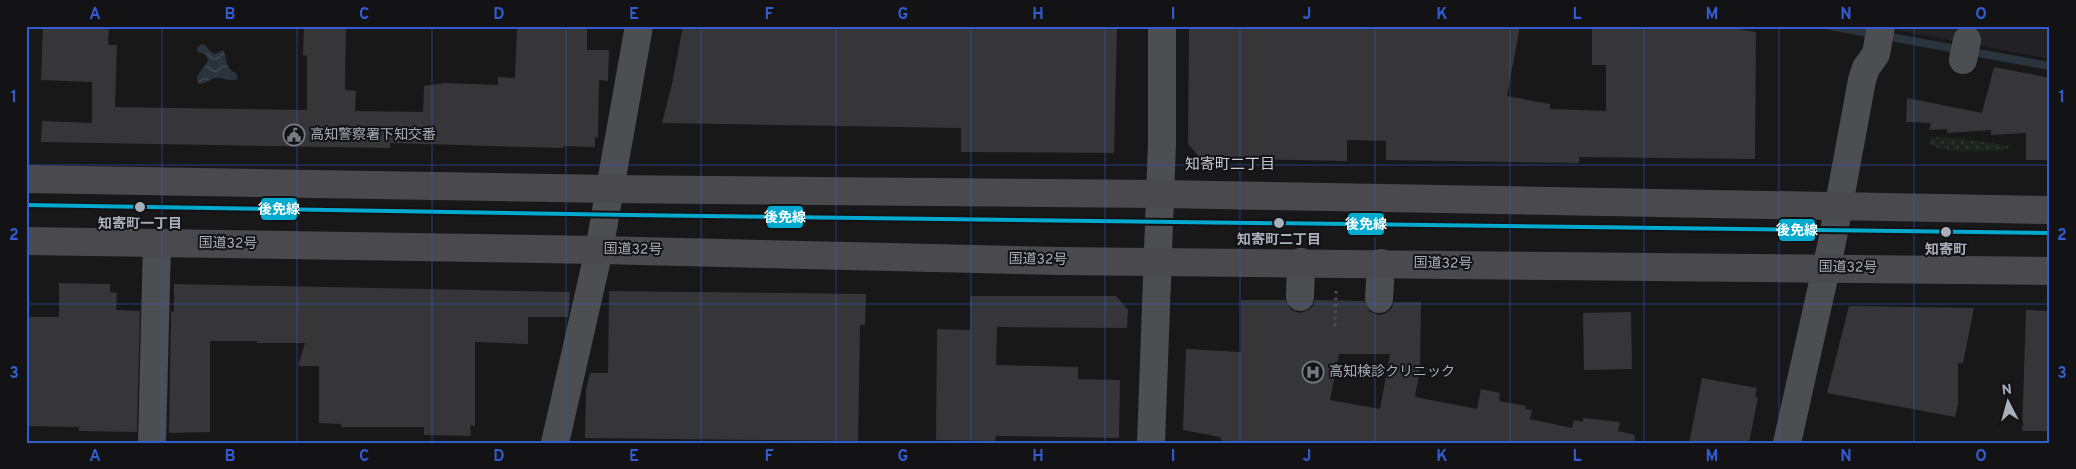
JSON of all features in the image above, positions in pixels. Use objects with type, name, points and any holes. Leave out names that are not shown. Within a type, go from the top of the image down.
[{"type":"highway","points":[[26,179],[610,189],[1161,194],[2050,210]]},
{"type":"highway","name":"国道32号","points":[[26,241],[599,250],[1058,261],[1158,260],[2050,271]]},
{"type":"street","points":[[555,443],[599,250],[639,26]]},
{"type":"street","points":[[1151,443],[1164,82],[1162,26]]},
{"type":"street","points":[[1795,442],[1864,72],[1876,54],[1880,35]]},
{"type":"street","points":[[152,443],[156,242]]},
{"type":"street","points":[[1300,298],[1301,262]]},
{"type":"street","points":[[1379,299],[1381,263]]},
{"type":"path","points":[[1335,326],[1336,290]]},
{"type":"shaded area","points":[[1896,26],[2050,26],[2050,59],[1896,30]]},
{"type":"shaded area","points":[[1931,137],[1964,139],[2010,146],[2005,150],[1946,150],[1929,144]]},
{"type":"water","points":[[202,44],[215,54],[223,50],[228,66],[236,73],[238,79],[214,78],[200,84],[197,81],[197,76],[208,59],[205,54],[197,52],[198,47]]},
{"type":"building","points":[[43,26],[109,26],[108,45],[117,45],[115,107],[307,110],[307,56],[303,55],[304,26],[346,26],[345,90],[356,91],[355,111],[423,112],[424,86],[445,83],[498,85],[498,77],[515,78],[517,26],[587,26],[587,50],[609,50],[608,81],[599,80],[598,138],[595,137],[595,147],[563,146],[563,148],[390,143],[390,148],[41,142],[42,121],[92,123],[92,82],[41,80]]},
{"type":"building","points":[[683,26],[1117,26],[1114,153],[961,152],[961,128],[662,123],[672,84]]},
{"type":"building","points":[[1189,26],[1520,26],[1507,96],[1550,104],[1550,109],[1606,111],[1606,65],[1592,65],[1592,26],[1721,26],[1756,32],[1755,159],[1579,157],[1579,163],[1386,160],[1386,141],[1347,140],[1347,161],[1200,158],[1188,144]]},
{"type":"building","points":[[1994,67],[2050,78],[2050,160],[2026,160],[2026,133],[1991,135],[1991,130],[1947,133],[1947,129],[1929,130],[1931,123],[1906,122],[1907,98],[1982,113]]},
{"type":"building","points":[[59,283],[110,284],[110,292],[117,293],[116,310],[140,311],[137,432],[79,431],[79,427],[26,426],[26,317],[59,317]]},
{"type":"building","points":[[174,284],[570,292],[568,317],[528,317],[528,344],[475,342],[475,426],[470,425],[471,436],[424,435],[424,427],[341,427],[341,424],[319,423],[319,366],[298,366],[305,343],[257,343],[257,341],[210,341],[210,432],[169,433],[171,311],[174,312]]},
{"type":"building","points":[[609,291],[866,294],[865,325],[860,325],[858,441],[585,438],[586,390],[590,373],[608,373]]},
{"type":"building","points":[[970,296],[1116,296],[1128,310],[1127,328],[997,327],[996,365],[1078,367],[1078,379],[1120,380],[1119,438],[996,436],[995,441],[936,440],[937,329],[970,330]]},
{"type":"building","points":[[1241,300],[1285,300],[1291,310],[1300,313],[1313,306],[1315,300],[1364,301],[1370,312],[1379,315],[1386,313],[1392,308],[1394,302],[1421,302],[1420,369],[1415,397],[1477,409],[1481,389],[1500,393],[1499,401],[1526,406],[1525,409],[1532,410],[1530,419],[1572,428],[1574,420],[1582,422],[1584,418],[1620,422],[1618,431],[1635,435],[1634,443],[1223,443],[1220,437],[1183,430],[1186,349],[1241,352]],"holes":[[[1339,354],[1390,354],[1380,409],[1330,400]]]},
{"type":"building","points":[[1849,306],[1974,308],[1963,363],[1958,363],[1958,405],[1955,417],[1827,393]]},
{"type":"building","points":[[2026,310],[2050,311],[2050,431],[2022,431]]},
{"type":"building","points":[[1631,312],[1632,369],[1584,370],[1583,313]]},
{"type":"building","points":[[1702,378],[1757,388],[1755,397],[1758,397],[1749,443],[1689,443]]},
{"type":"waterway","points":[[1830,26],[2050,66]]},
{"type":"transit line","name":"後免線","points":[[26,205],[629,215],[2050,233]]},
{"type":"place","name":"高知警察署下知交番","points":[[294,135]]},
{"type":"place","name":"知寄町一丁目","points":[[140,207]]},
{"type":"place","name":"知寄町二丁目","points":[[1279,223]]},
{"type":"place","name":"知寄町","points":[[1946,232]]},
{"type":"place","name":"高知検診クリニック","points":[[1313,372]]},
{"type":"district","name":"知寄町二丁目","points":[[1230,165]]}]
